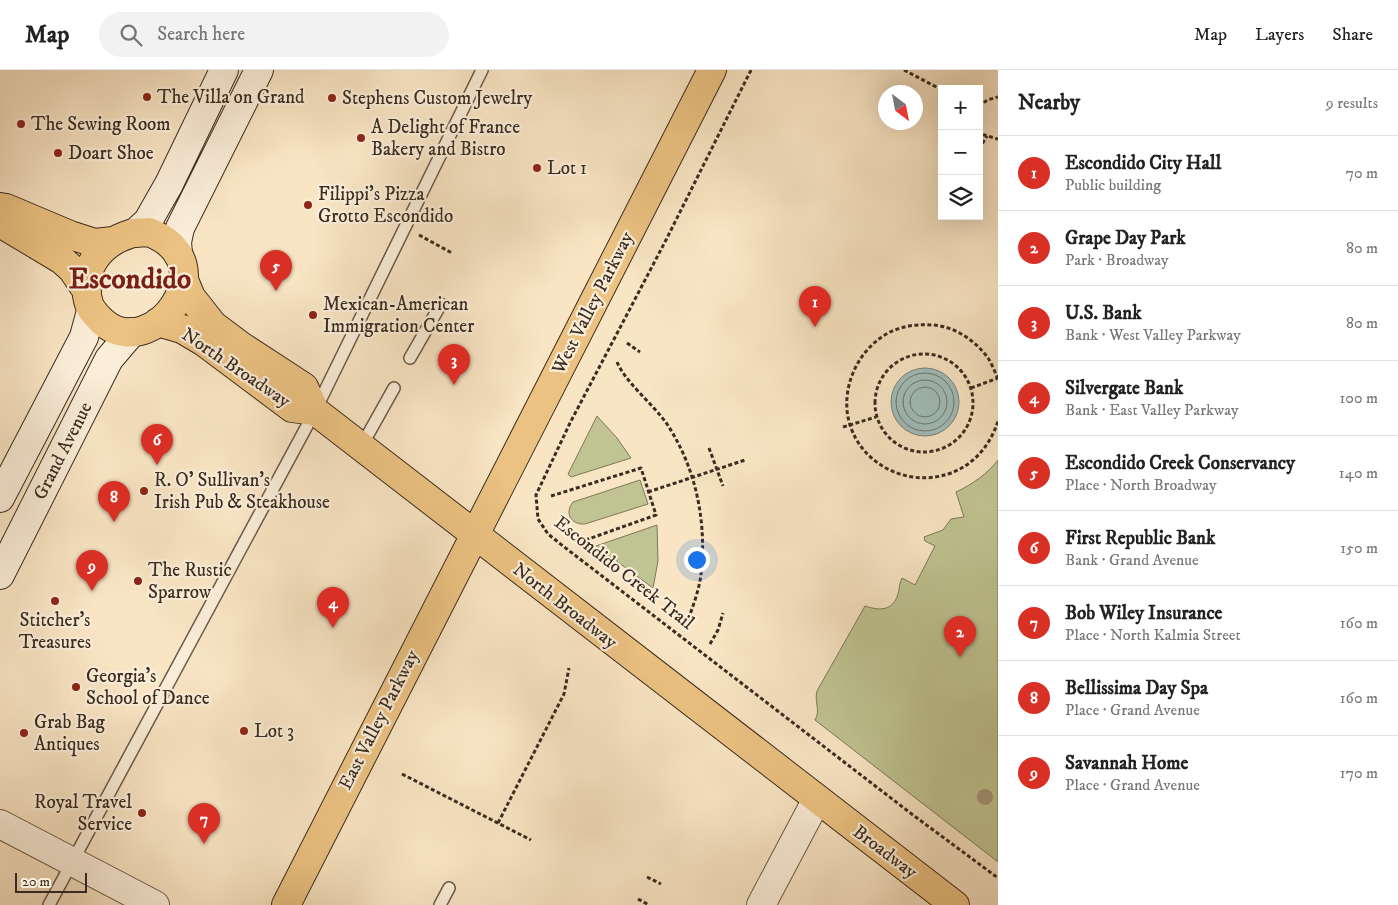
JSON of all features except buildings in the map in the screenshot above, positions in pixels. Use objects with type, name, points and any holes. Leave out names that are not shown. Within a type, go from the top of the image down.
[{"type":"main road","name":"Grand Avenue","points":[[0,498],[84,336],[89,301],[87,278],[90,264],[97,255],[148,222],[165,192],[224,70]]},
{"type":"main road","name":"Grand Avenue","points":[[0,576],[109,359],[132,332],[146,329],[158,322],[178,299],[183,287],[177,242],[180,228],[259,70]]},
{"type":"main road","name":"West Valley Parkway","points":[[474,535],[712,70]]},
{"type":"main road","points":[[0,208],[6,208],[70,235],[95,243],[149,232],[162,238],[181,267]]},
{"type":"main road","points":[[0,223],[62,260],[72,269],[89,301],[109,327],[123,332],[132,332]]},
{"type":"main road","name":"North Broadway","points":[[181,267],[196,303],[213,325],[241,346],[304,387],[315,411],[816,799]]},
{"type":"main road","name":"North Broadway","points":[[158,322],[182,329],[204,342],[292,408],[315,411]]},
{"type":"main road","name":"East Valley Parkway","points":[[286,905],[474,535]]},
{"type":"main road","points":[[761,905],[816,799]]},
{"type":"main road","name":"Broadway","points":[[816,799],[955,905]]},
{"type":"main road","points":[[0,824],[155,905]]},
{"type":"lane","points":[[49,905],[315,411],[482,70]]},
{"type":"lane","points":[[410,358],[441,304]]},
{"type":"lane","points":[[361,447],[394,388]]},
{"type":"lane","points":[[440,905],[449,888]]},
{"type":"path","name":"Escondido Creek Trail","points":[[751,70],[570,423],[536,494],[538,519],[548,534],[913,816],[998,878]]},
{"type":"path","points":[[904,70],[938,88]]},
{"type":"path","points":[[983,104],[987,100],[998,97]]},
{"type":"path","points":[[983,133],[998,139]]},
{"type":"path","points":[[983,142],[987,136]]},
{"type":"path","points":[[406,227],[452,253]]},
{"type":"path","points":[[971,388],[998,379],[988,358],[974,342],[955,331],[934,325],[912,325],[890,332],[872,344],[858,362],[849,382],[846,404],[850,426],[858,442],[870,457],[884,468],[901,475],[920,478],[938,477],[956,472],[972,462],[985,449],[998,421]]},
{"type":"path","points":[[627,343],[640,352]]},
{"type":"path","points":[[925,353],[941,356],[954,364],[965,375],[971,388],[974,406],[969,423],[959,437],[946,448],[929,452],[912,451],[896,445],[884,432],[876,417],[875,394],[884,373],[896,362],[910,356],[925,353]]},
{"type":"path","points":[[617,362],[621,372],[652,404],[667,425],[684,455],[692,477],[701,519],[703,548],[701,576],[686,625]]},
{"type":"path","points":[[843,427],[876,417]]},
{"type":"path","points":[[709,448],[723,486]]},
{"type":"path","points":[[648,492],[745,460]]},
{"type":"path","points":[[551,496],[641,468],[656,515],[580,542]]},
{"type":"path","points":[[710,644],[718,630],[723,613]]},
{"type":"path","points":[[498,823],[564,694],[569,668]]},
{"type":"path","points":[[402,774],[531,840]]},
{"type":"path","points":[[647,877],[661,884]]},
{"type":"path","points":[[638,899],[649,905]]},
{"type":"green space","points":[[597,416],[617,438],[631,458],[571,477],[568,474]]},
{"type":"green space","points":[[998,460],[998,862],[815,720],[817,716],[817,691],[865,606],[881,609],[893,604],[896,600],[902,578],[915,585],[935,546],[925,541],[924,537],[943,530],[951,519],[964,517],[956,492],[979,478]]},
{"type":"green space","points":[[640,480],[648,504],[585,524],[576,523],[570,517],[569,510],[573,502]]},
{"type":"green space","points":[[657,525],[658,561],[653,588],[596,546]]},
{"type":"water","points":[[925,368],[938,371],[949,378],[956,389],[959,402],[956,415],[949,426],[938,433],[925,436],[912,433],[901,426],[894,415],[891,402],[894,389],[901,378],[912,371]]},
{"type":"place","name":"The Villa on Grand","points":[[147,97]]},
{"type":"place","name":"Stephens Custom Jewelry","points":[[332,98]]},
{"type":"place","name":"The Sewing Room","points":[[21,124]]},
{"type":"place","name":"A Delight of France Bakery and Bistro","points":[[361,138]]},
{"type":"place","name":"Doart Shoe","points":[[58,153]]},
{"type":"place","name":"Lot 1","points":[[537,168]]},
{"type":"place","name":"Filippi's Pizza Grotto Escondido","points":[[308,205]]},
{"type":"place","name":"Escondido Creek Conservancy","points":[[276,291]]},
{"type":"place","name":"Mexican-American Immigration Center","points":[[313,315]]},
{"type":"place","name":"Escondido City Hall","points":[[815,327]]},
{"type":"place","name":"U.S. Bank","points":[[454,385]]},
{"type":"place","name":"First Republic Bank","points":[[157,465]]},
{"type":"place","name":"R. O' Sullivan's Irish Pub & Steakhouse","points":[[144,491]]},
{"type":"place","name":"Bellissima Day Spa","points":[[114,522]]},
{"type":"place","name":"The Rustic Sparrow","points":[[138,581]]},
{"type":"place","name":"Savannah Home","points":[[92,591]]},
{"type":"place","name":"Stitcher's Treasures","points":[[55,601]]},
{"type":"place","name":"Silvergate Bank","points":[[333,628]]},
{"type":"place","name":"Grape Day Park","points":[[960,657]]},
{"type":"place","name":"Georgia's School of Dance","points":[[76,687]]},
{"type":"place","name":"Lot 3","points":[[244,731]]},
{"type":"place","name":"Grab Bag Antiques","points":[[24,733]]},
{"type":"place","name":"Royal Travel Service","points":[[142,813]]},
{"type":"place","name":"Bob Wiley Insurance","points":[[204,844]]},
{"type":"district","name":"Escondido","points":[[130,280]]}]
